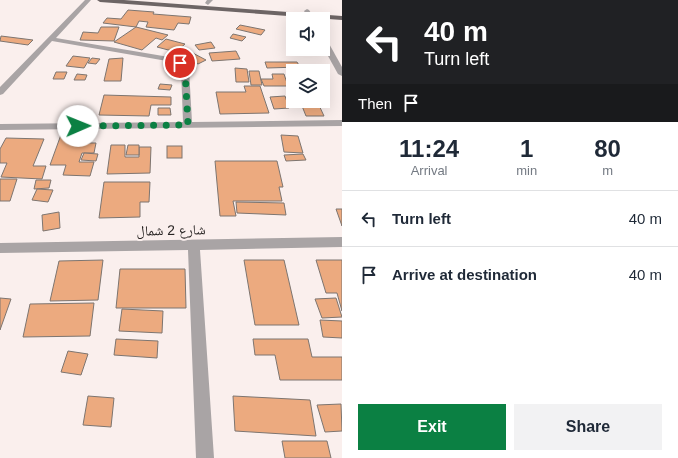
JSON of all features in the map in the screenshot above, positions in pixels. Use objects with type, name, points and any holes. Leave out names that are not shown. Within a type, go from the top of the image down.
[{"type":"main road","points":[[100,0],[286,14]]},
{"type":"main road","points":[[173,0],[209,2],[286,13]]},
{"type":"main road","points":[[330,13],[342,12]]},
{"type":"main road","points":[[330,17],[342,18]]},
{"type":"street","points":[[0,92],[88,0]]},
{"type":"street","points":[[51,39],[169,59],[180,63],[185,69],[188,125]]},
{"type":"street","points":[[330,53],[342,74]]},
{"type":"street","points":[[0,127],[342,123]]},
{"type":"street","name":"شارع 2 شمال","points":[[0,248],[342,242]]},
{"type":"street","points":[[194,245],[205,458]]},
{"type":"building","points":[[128,10],[154,12],[153,14],[191,17],[189,24],[178,23],[174,30],[146,27],[148,22],[139,21],[136,27],[103,23],[107,18],[121,19]]},
{"type":"building","points":[[240,25],[265,30],[261,35],[236,29]]},
{"type":"building","points":[[101,27],[119,27],[114,41],[80,40],[83,32],[98,33]]},
{"type":"building","points":[[136,27],[168,35],[162,40],[156,38],[142,50],[114,42]]},
{"type":"building","points":[[233,34],[246,37],[242,41],[230,38]]},
{"type":"building","points":[[1,36],[33,40],[28,45],[0,41]]},
{"type":"building","points":[[166,39],[185,44],[176,52],[157,47]]},
{"type":"building","points":[[211,42],[215,48],[199,50],[195,45]]},
{"type":"building","points":[[187,50],[206,60],[198,64],[179,54]]},
{"type":"building","points":[[236,51],[240,59],[212,61],[209,53]]},
{"type":"building","points":[[73,56],[90,58],[84,68],[66,66]]},
{"type":"building","points":[[92,58],[100,59],[96,64],[88,63]]},
{"type":"building","points":[[123,58],[121,81],[104,81],[109,59]]},
{"type":"building","points":[[265,62],[297,62],[298,64],[286,64],[286,67],[267,68]]},
{"type":"building","points":[[235,68],[247,69],[249,82],[236,82]]},
{"type":"building","points":[[249,71],[259,71],[262,85],[251,85]]},
{"type":"building","points":[[56,72],[67,72],[64,79],[53,79]]},
{"type":"building","points":[[77,74],[87,75],[85,80],[74,80]]},
{"type":"building","points":[[272,74],[284,74],[286,86],[264,86],[261,79],[273,79]]},
{"type":"building","points":[[160,84],[172,85],[170,90],[158,89]]},
{"type":"building","points":[[244,86],[260,86],[269,113],[220,114],[216,92],[246,92]]},
{"type":"building","points":[[104,95],[171,97],[171,105],[151,105],[149,116],[99,115]]},
{"type":"building","points":[[285,96],[286,108],[289,108],[274,109],[270,97]]},
{"type":"building","points":[[158,108],[170,108],[171,115],[158,115]]},
{"type":"building","points":[[303,108],[320,108],[324,116],[306,116]]},
{"type":"building","points":[[62,132],[87,133],[84,143],[96,143],[94,153],[82,153],[79,162],[94,162],[90,176],[63,175],[66,165],[50,165]]},
{"type":"building","points":[[281,135],[298,136],[303,153],[284,152]]},
{"type":"building","points":[[6,138],[44,139],[33,166],[46,166],[42,179],[1,177],[7,163],[0,163],[0,149]]},
{"type":"building","points":[[111,145],[125,145],[125,157],[139,157],[139,147],[151,147],[150,173],[107,174]]},
{"type":"building","points":[[128,145],[139,145],[139,155],[126,155]]},
{"type":"building","points":[[167,146],[182,146],[182,158],[167,158]]},
{"type":"building","points":[[84,153],[98,154],[96,161],[81,160]]},
{"type":"building","points":[[303,154],[306,160],[286,161],[284,155]]},
{"type":"building","points":[[215,161],[277,161],[283,187],[279,187],[282,201],[233,201],[236,216],[220,216]]},
{"type":"building","points":[[0,179],[17,179],[10,201],[0,201]]},
{"type":"building","points":[[36,180],[51,180],[49,188],[34,189]]},
{"type":"building","points":[[104,182],[150,182],[149,202],[140,202],[140,217],[99,218]]},
{"type":"building","points":[[37,189],[53,190],[48,202],[32,200]]},
{"type":"building","points":[[236,202],[284,203],[286,215],[237,213]]},
{"type":"building","points":[[336,209],[342,209],[342,226]]},
{"type":"building","points":[[59,212],[60,228],[43,231],[42,215]]},
{"type":"building","points":[[103,260],[98,300],[50,301],[59,261]]},
{"type":"building","points":[[244,260],[284,260],[299,325],[255,325]]},
{"type":"building","points":[[316,260],[342,260],[342,311],[337,293],[326,293]]},
{"type":"building","points":[[120,269],[185,269],[186,308],[116,308]]},
{"type":"building","points":[[0,298],[11,299],[0,330]]},
{"type":"building","points":[[336,298],[342,317],[322,318],[315,299]]},
{"type":"building","points":[[94,303],[90,336],[23,337],[30,304]]},
{"type":"building","points":[[122,309],[163,311],[162,333],[119,331]]},
{"type":"building","points":[[320,320],[342,321],[342,338],[323,337]]},
{"type":"building","points":[[116,339],[158,341],[157,358],[114,355]]},
{"type":"building","points":[[253,339],[308,339],[312,357],[342,357],[342,380],[280,380],[275,355],[255,355]]},
{"type":"building","points":[[68,351],[88,354],[81,375],[61,372]]},
{"type":"building","points":[[88,396],[114,398],[111,427],[83,425]]},
{"type":"building","points":[[233,396],[310,400],[316,436],[235,431]]},
{"type":"building","points":[[341,404],[342,431],[325,432],[317,405]]},
{"type":"building","points":[[282,441],[327,441],[331,458],[285,458]]},
{"type":"route","points":[[78,126],[188,125],[185,69],[180,63]]}]
